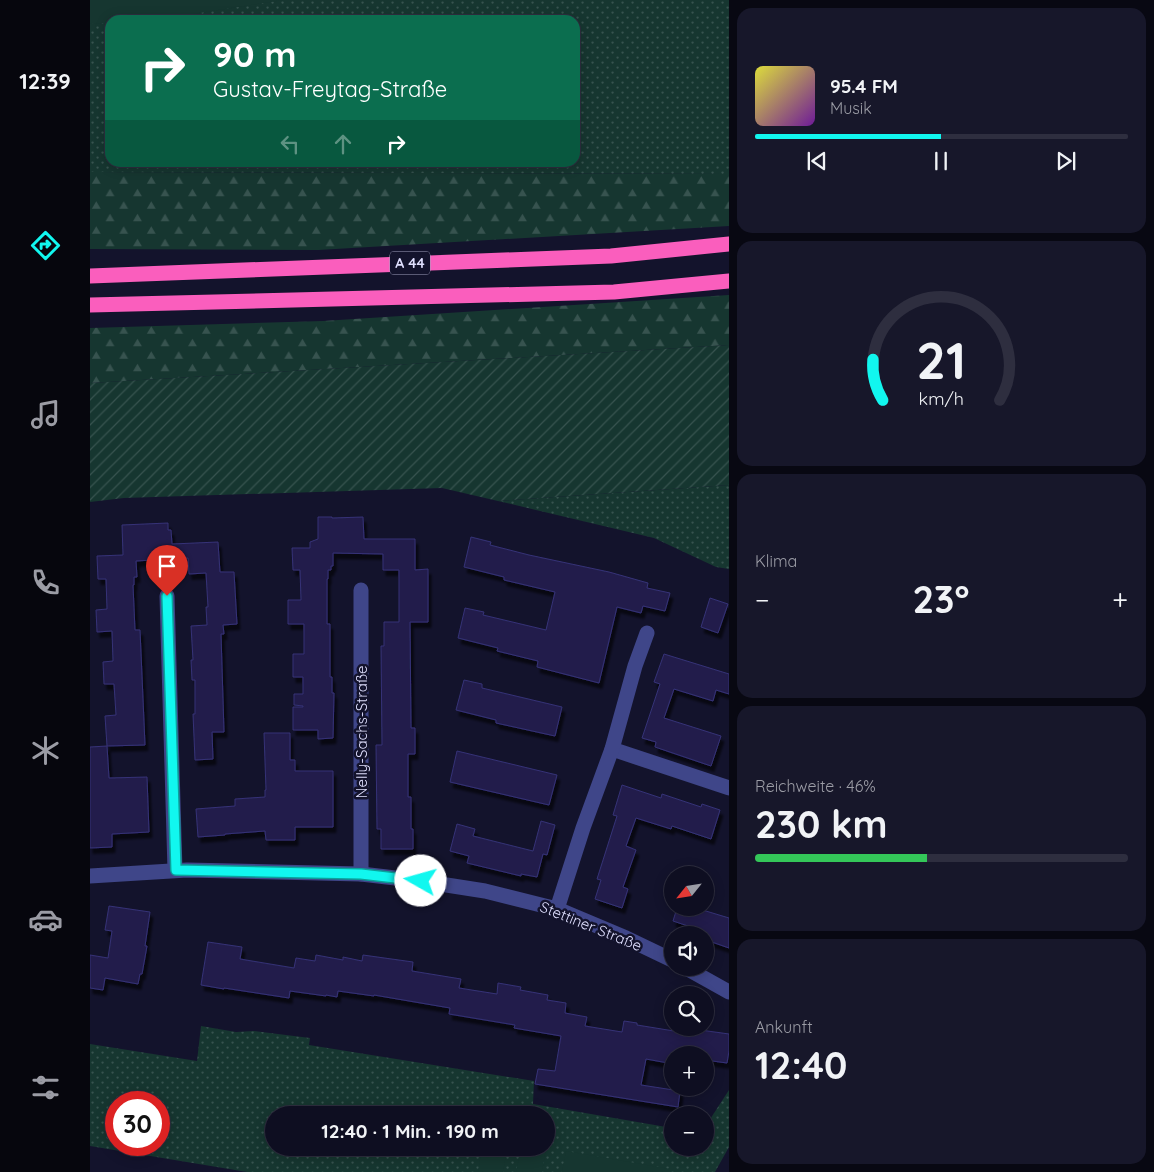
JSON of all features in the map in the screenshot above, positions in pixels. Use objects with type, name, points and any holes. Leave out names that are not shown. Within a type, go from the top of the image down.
[{"type":"highway","name":"A 44","points":[[90,276],[611,256],[729,244]]},
{"type":"highway","name":"A 44","points":[[90,305],[614,292],[729,281]]},
{"type":"street","name":"Nelly-Sachs-Straße","points":[[361,590],[361,874]]},
{"type":"street","points":[[167,596],[176,870]]},
{"type":"street","points":[[557,909],[612,749],[635,666],[647,633]]},
{"type":"street","points":[[612,749],[729,788]]},
{"type":"street","name":"Stettiner Straße","points":[[90,876],[176,870],[361,874],[421,881],[485,892],[557,909],[664,956]]},
{"type":"street","points":[[700,976],[729,992]]},
{"type":"green space","points":[[90,0],[729,0],[729,174],[90,172]]},
{"type":"green space","points":[[90,0],[283,0],[186,15],[105,15],[105,23],[90,24]]},
{"type":"green space","points":[[90,172],[729,174],[729,226],[318,250],[90,249]]},
{"type":"green space","points":[[729,295],[729,345],[90,383],[90,328],[323,321]]},
{"type":"green space","points":[[729,345],[729,485],[498,501],[442,488],[124,498],[90,502],[90,383]]},
{"type":"green space","points":[[729,485],[729,569],[716,567],[654,538],[498,501]]},
{"type":"green space","points":[[201,1026],[236,1032],[254,1031],[310,1038],[309,1045],[534,1081],[533,1104],[545,1106],[265,1106],[265,1156],[555,1156],[555,1108],[664,1127],[664,1156],[714,1156],[714,1113],[729,1090],[729,1147],[715,1172],[247,1172],[150,1156],[170,1156],[170,1091],[105,1091],[105,1148],[90,1146],[90,1044],[197,1061]]},
{"type":"green space","points":[[566,1151],[670,1169],[670,1172],[562,1172]]},
{"type":"green space","points":[[481,1156],[506,1156],[503,1172],[478,1172]]},
{"type":"green space","points":[[519,1156],[545,1156],[542,1172],[516,1172]]},
{"type":"building","points":[[318,517],[363,517],[364,539],[415,539],[415,570],[428,569],[428,622],[410,622],[411,728],[415,728],[415,754],[408,754],[408,797],[411,797],[413,849],[381,849],[381,829],[377,829],[376,745],[382,745],[381,646],[384,646],[384,622],[399,622],[399,570],[383,570],[383,554],[333,553],[333,566],[331,566],[331,570],[328,570],[327,579],[327,624],[330,624],[330,677],[332,677],[332,693],[334,693],[333,738],[318,739],[318,730],[293,730],[293,707],[303,707],[294,705],[294,694],[303,694],[303,677],[293,677],[293,654],[304,654],[304,624],[288,624],[288,600],[301,600],[300,570],[293,570],[292,548],[310,548],[310,542],[318,539]]},
{"type":"building","points":[[168,523],[168,530],[171,530],[172,544],[218,542],[220,572],[234,572],[237,624],[223,625],[224,634],[221,634],[224,732],[212,732],[213,759],[195,760],[193,714],[195,714],[195,680],[192,680],[191,626],[207,625],[206,607],[208,607],[206,573],[189,574],[188,558],[136,561],[137,577],[134,577],[133,585],[135,630],[140,630],[145,745],[107,746],[105,716],[116,715],[114,684],[104,684],[103,662],[113,661],[112,631],[97,632],[96,610],[107,609],[106,579],[98,579],[97,556],[123,555],[122,525]]},
{"type":"building","points":[[471,537],[491,542],[490,545],[609,572],[648,583],[647,588],[670,593],[665,611],[643,606],[641,613],[617,607],[599,683],[537,667],[538,661],[497,651],[498,648],[458,638],[465,608],[484,612],[483,615],[546,630],[555,592],[504,580],[504,577],[464,567]]},
{"type":"building","points":[[710,598],[728,604],[718,633],[701,627]]},
{"type":"building","points":[[664,654],[729,674],[729,694],[716,690],[713,701],[674,689],[664,718],[721,736],[711,766],[655,747],[656,742],[642,738],[660,684],[654,682]]},
{"type":"building","points":[[464,680],[482,684],[482,688],[562,707],[555,736],[496,723],[496,720],[456,710]]},
{"type":"building","points":[[264,733],[290,733],[290,760],[295,760],[295,771],[333,771],[333,827],[295,827],[295,840],[266,840],[265,831],[198,837],[196,809],[235,806],[235,799],[265,797]]},
{"type":"building","points":[[107,746],[109,778],[147,777],[149,832],[112,834],[112,847],[90,848],[90,747]]},
{"type":"building","points":[[457,751],[557,775],[549,805],[450,782]]},
{"type":"building","points":[[622,785],[661,798],[662,794],[701,807],[702,804],[720,810],[711,839],[672,826],[671,829],[636,818],[626,846],[636,850],[623,887],[628,889],[622,908],[595,899],[601,880],[597,879],[617,816],[613,815]]},
{"type":"building","points":[[541,821],[555,825],[547,855],[543,854],[537,877],[521,874],[521,876],[467,863],[469,856],[450,851],[457,824],[475,829],[473,836],[533,851]]},
{"type":"building","points":[[109,906],[150,912],[145,946],[147,946],[142,974],[140,974],[138,984],[105,978],[103,990],[90,988],[90,955],[108,958],[112,931],[105,930]]},
{"type":"building","points":[[714,913],[729,918],[729,948],[714,943],[714,926],[688,926],[673,921],[675,916],[714,916]]},
{"type":"building","points":[[208,942],[242,947],[240,959],[294,968],[296,958],[315,961],[316,955],[343,960],[343,957],[362,961],[363,955],[413,962],[412,971],[461,979],[459,988],[497,994],[498,983],[521,987],[520,990],[548,995],[547,1000],[566,1003],[565,1013],[587,1017],[585,1026],[622,1032],[624,1021],[664,1029],[664,1036],[714,1036],[714,1032],[729,1034],[729,1051],[727,1063],[714,1061],[714,1046],[664,1046],[664,1062],[646,1059],[641,1085],[664,1089],[664,1096],[679,1096],[678,1106],[672,1106],[535,1084],[538,1069],[555,1071],[561,1036],[514,1028],[515,1025],[449,1014],[450,1008],[374,995],[338,991],[337,997],[290,991],[289,998],[201,985]]},
{"type":"route","points":[[167,596],[176,870],[361,874],[421,881]]}]
